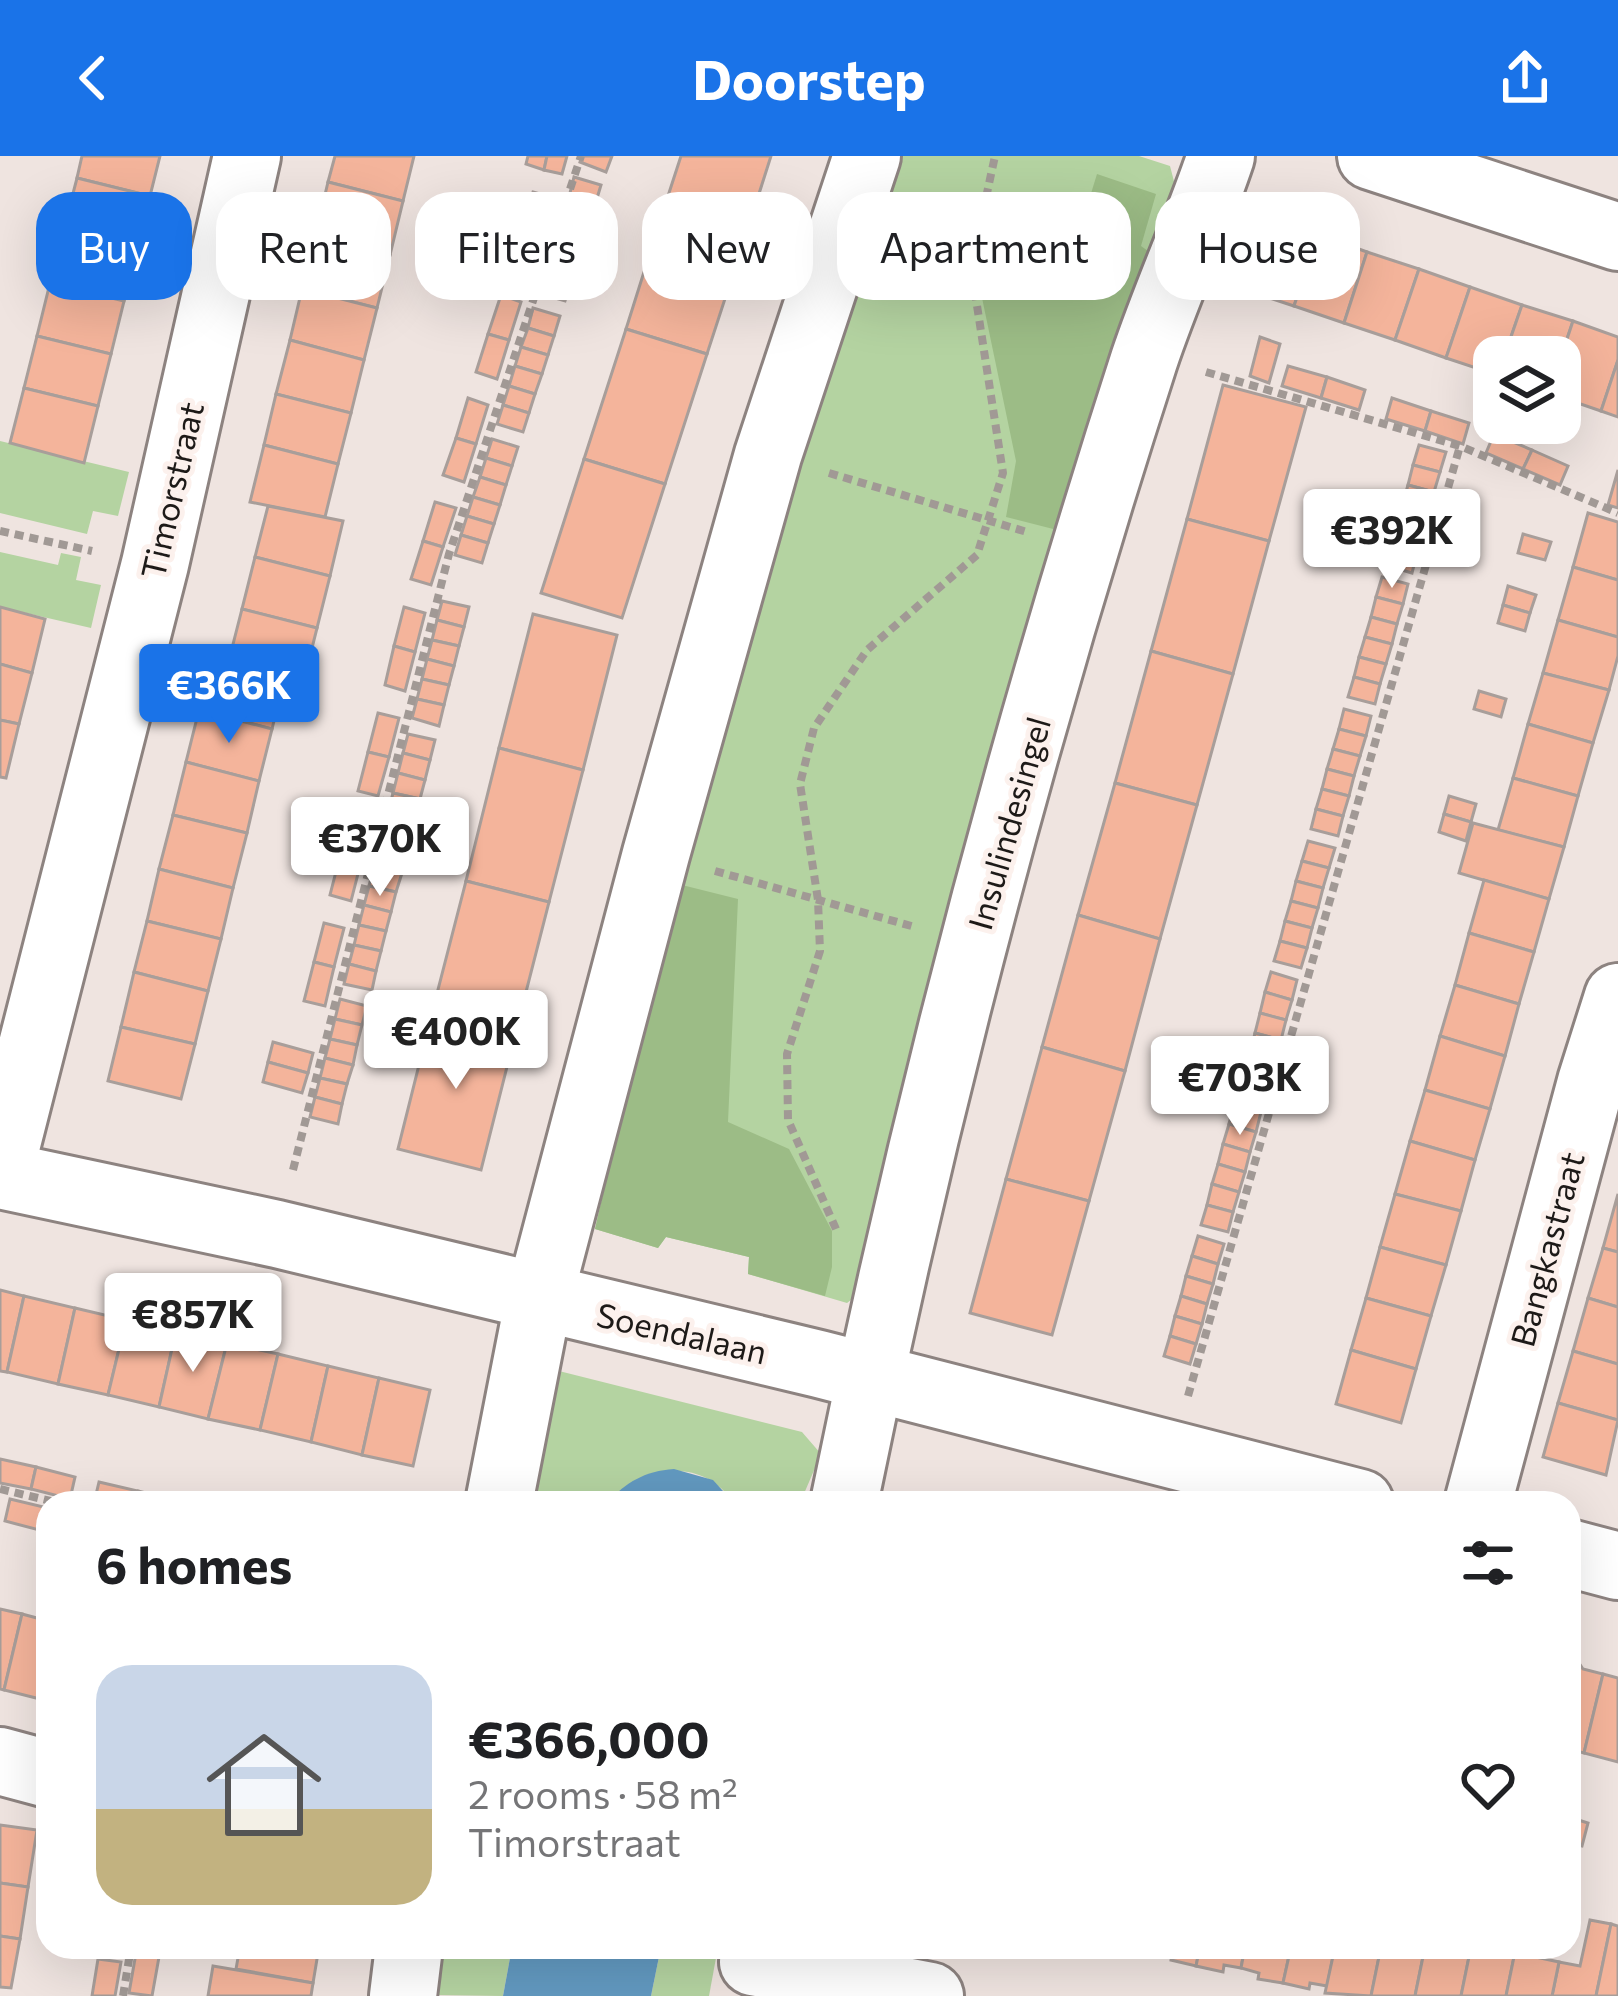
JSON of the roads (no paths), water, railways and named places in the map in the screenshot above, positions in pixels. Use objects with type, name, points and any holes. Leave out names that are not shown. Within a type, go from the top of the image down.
[{"type":"street","name":"Timorstraat","points":[[0,1173],[155,564],[247,156]]},
{"type":"street","points":[[501,1491],[538,1298],[656,854],[768,455],[867,156]]},
{"type":"street","name":"Insulindesingel","points":[[846,1491],[869,1376],[974,944],[1146,355],[1221,156]]},
{"type":"street","points":[[1371,156],[1618,237]]},
{"type":"street","name":"Bangkastraat","points":[[1481,1491],[1618,997]]},
{"type":"street","name":"Soendalaan","points":[[0,1173],[277,1234],[869,1376],[1313,1491]]},
{"type":"street","points":[[1581,1556],[1618,1566]]},
{"type":"street","points":[[0,1761],[36,1771]]},
{"type":"street","points":[[404,1996],[408,1959]]},
{"type":"street","points":[[752,1968],[930,1996]]},
{"type":"water","points":[[674,1469],[713,1480],[723,1491],[619,1491],[654,1472]]},
{"type":"water","points":[[510,1959],[659,1959],[651,1996],[503,1996]]}]
